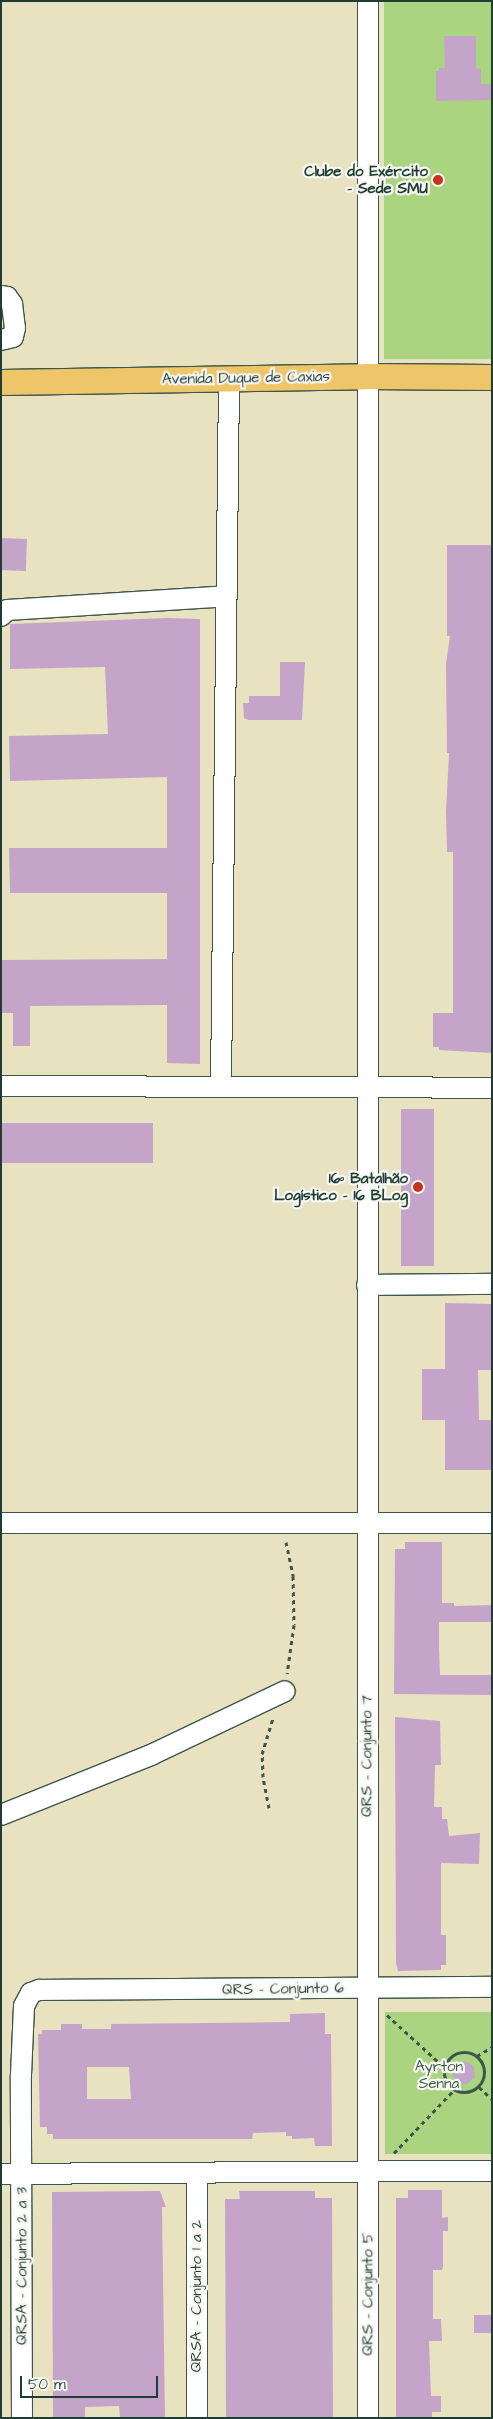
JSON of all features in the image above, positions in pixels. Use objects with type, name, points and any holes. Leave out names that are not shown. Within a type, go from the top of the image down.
[{"type":"main road","name":"Avenida Duque de Caxias","points":[[1,382],[366,376],[492,377]]},
{"type":"street","name":"QRS - Conjunto 7","points":[[367,1988],[366,376],[368,1]]},
{"type":"street","points":[[1,296],[7,297],[12,304],[15,328],[13,337],[1,340]]},
{"type":"street","points":[[221,1086],[228,378]]},
{"type":"street","points":[[1,616],[7,610],[227,596]]},
{"type":"street","points":[[1,1086],[492,1088]]},
{"type":"street","points":[[367,1285],[492,1284]]},
{"type":"street","points":[[1,1523],[492,1523]]},
{"type":"street","points":[[1,1815],[151,1755],[285,1691]]},
{"type":"street","points":[[367,1988],[368,2171]]},
{"type":"street","name":"QRS - Conjunto 6","points":[[24,2006],[31,1993],[39,1990],[492,1988]]},
{"type":"street","name":"QRSA - Conjunto 2 a 3","points":[[22,2418],[21,2075],[24,2006]]},
{"type":"street","name":"QRS - Conjunto 5","points":[[368,2171],[368,2418]]},
{"type":"street","points":[[1,2174],[492,2171]]},
{"type":"street","name":"QRSA - Conjunto 1 a 2","points":[[197,2174],[197,2418]]},
{"type":"path","points":[[269,1808],[263,1777],[262,1754],[272,1720],[285,1691],[294,1625],[292,1576],[282,1524]]},
{"type":"path","points":[[367,1988],[385,2013],[444,2067]]},
{"type":"path","points":[[477,2056],[492,2047]]},
{"type":"path","points":[[464,2052],[477,2056],[484,2071],[479,2087],[467,2093],[454,2090],[445,2080],[444,2067],[452,2056],[464,2052]]},
{"type":"path","points":[[479,2087],[492,2099]]},
{"type":"path","points":[[368,2171],[390,2156],[454,2090]]},
{"type":"green space","name":"Clube do Exército - Sede SMU","points":[[384,1],[492,1],[492,359],[384,359]]},
{"type":"green space","name":"Ayrton Senna","points":[[385,2012],[492,2012],[492,2154],[385,2154]]},
{"type":"building","points":[[444,36],[476,36],[476,68],[481,69],[481,84],[492,84],[492,100],[436,101],[436,71],[439,71],[439,68],[445,68]]},
{"type":"building","points":[[1,538],[27,539],[26,571],[1,570]]},
{"type":"building","points":[[447,545],[492,545],[492,1053],[439,1050],[439,1047],[433,1047],[433,1013],[453,1013],[453,852],[447,852],[446,812],[449,753],[447,753],[446,664],[450,636],[447,636]]},
{"type":"building","points":[[167,618],[200,619],[200,1064],[167,1063],[167,1005],[30,1006],[30,1046],[13,1046],[13,1013],[1,1013],[1,960],[167,959],[167,893],[10,893],[9,848],[167,848],[167,777],[10,781],[9,736],[108,734],[105,667],[10,669],[10,624]]},
{"type":"building","points":[[280,662],[305,662],[302,720],[249,720],[244,718],[243,703],[249,703],[249,696],[280,696]]},
{"type":"building","name":"16º Batalhão Logístico - 16 BLog","points":[[401,1109],[434,1109],[434,1266],[401,1266]]},
{"type":"building","points":[[1,1123],[153,1123],[153,1163],[1,1163]]},
{"type":"building","points":[[445,1303],[492,1304],[492,1370],[478,1370],[479,1420],[492,1420],[492,1470],[445,1470],[445,1420],[422,1420],[422,1369],[445,1369]]},
{"type":"building","points":[[405,1542],[442,1542],[442,1603],[454,1603],[454,1606],[492,1605],[492,1622],[439,1622],[439,1648],[440,1675],[492,1675],[492,1695],[394,1694],[395,1549],[405,1549]]},
{"type":"building","points":[[395,1717],[440,1721],[441,1765],[435,1765],[434,1807],[442,1807],[442,1819],[447,1819],[449,1836],[480,1833],[479,1864],[441,1863],[441,1935],[446,1935],[446,1965],[441,1965],[441,1970],[398,1971],[396,1963]]},
{"type":"building","points":[[325,2013],[325,2034],[331,2034],[332,2146],[315,2146],[314,2138],[292,2139],[292,2136],[286,2136],[286,2132],[253,2133],[252,2139],[53,2139],[53,2134],[47,2134],[47,2127],[40,2127],[38,2034],[42,2034],[42,2030],[61,2030],[61,2024],[82,2024],[82,2029],[111,2029],[111,2024],[290,2022],[290,2014]],"holes":[[[87,2067],[129,2067],[131,2099],[87,2099]]]},
{"type":"building","points":[[465,2061],[474,2067],[475,2077],[467,2084],[457,2083],[452,2074],[455,2064]]},
{"type":"building","points":[[408,2190],[442,2190],[442,2218],[448,2217],[448,2231],[443,2231],[443,2267],[442,2270],[433,2270],[433,2319],[441,2319],[442,2341],[429,2341],[431,2396],[441,2396],[441,2412],[432,2412],[432,2418],[396,2418],[396,2198],[408,2198]]},
{"type":"building","points":[[160,2191],[166,2207],[162,2207],[165,2418],[120,2418],[119,2406],[85,2407],[85,2418],[53,2418],[52,2192]]},
{"type":"building","points":[[239,2191],[315,2191],[315,2198],[332,2198],[333,2418],[226,2418],[225,2199],[240,2199]]},
{"type":"building","points":[[474,2315],[492,2315],[492,2333],[474,2333]]},
{"type":"place","name":"Clube do Exército - Sede SMU","points":[[438,180]]},
{"type":"place","name":"16º Batalhão Logístico - 16 BLog","points":[[418,1187]]}]
